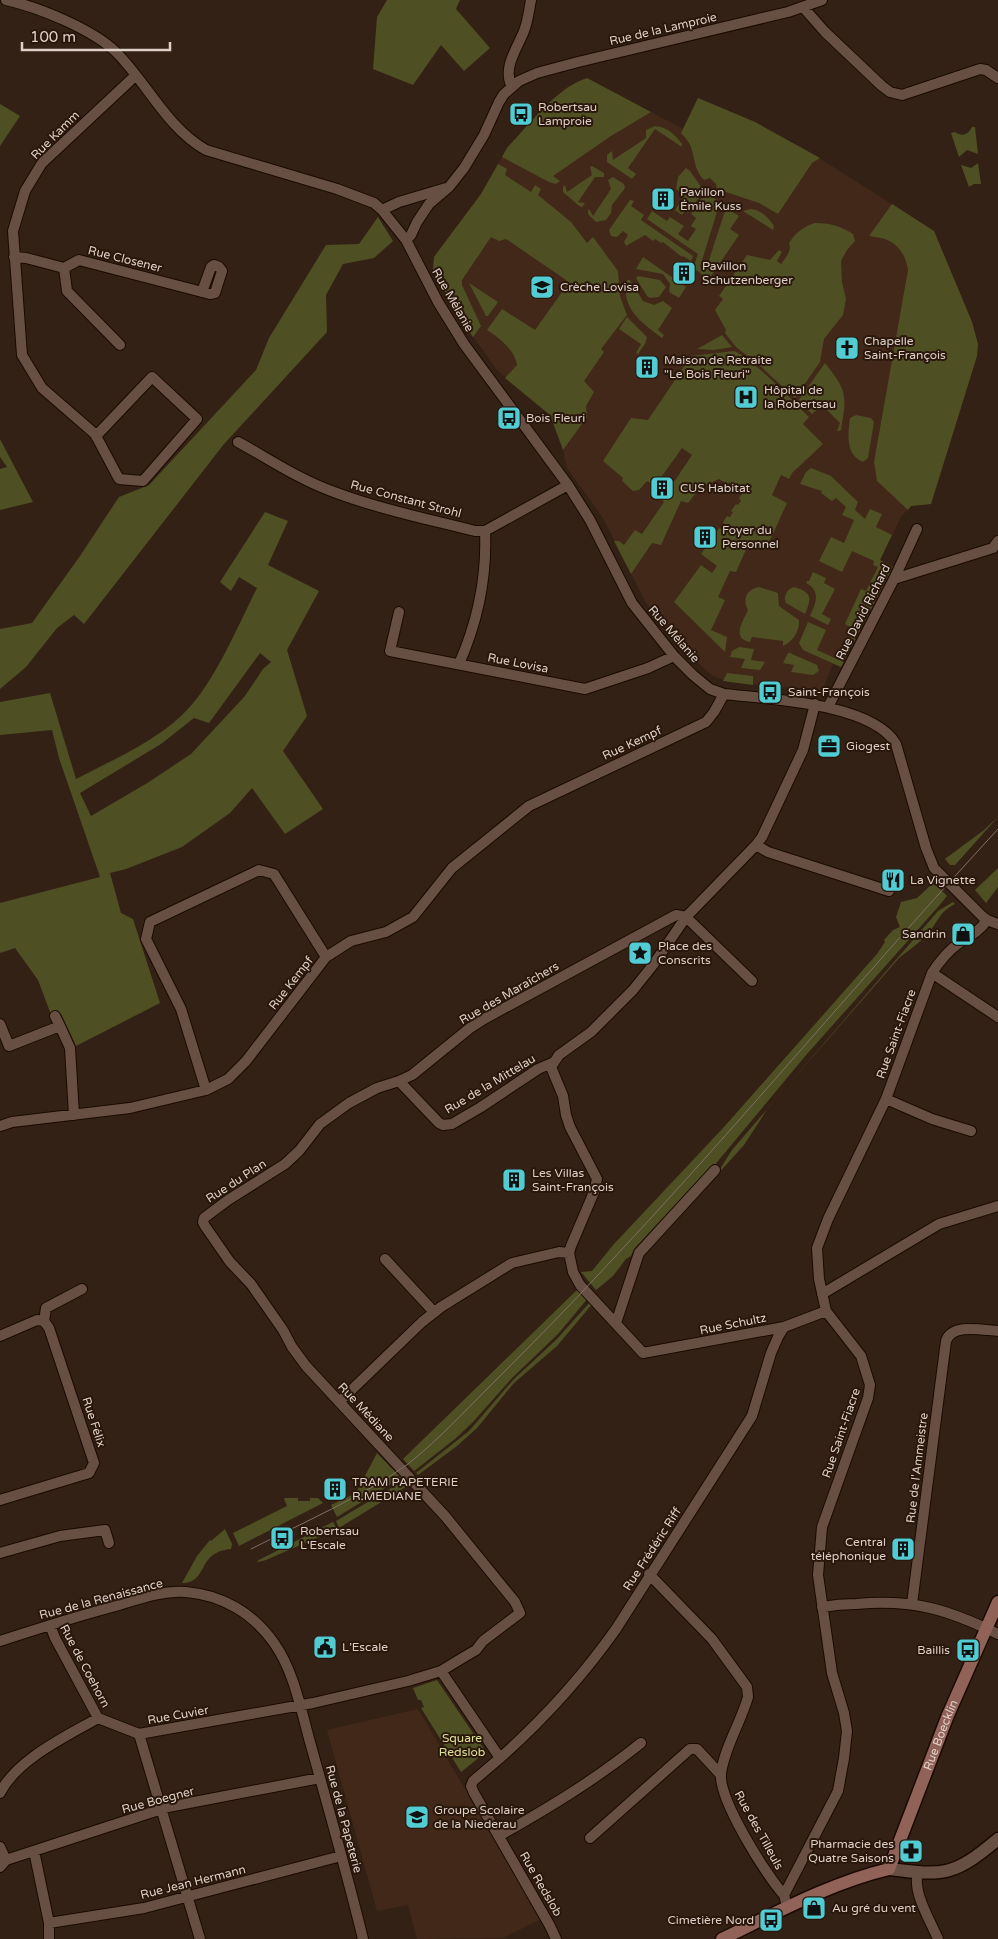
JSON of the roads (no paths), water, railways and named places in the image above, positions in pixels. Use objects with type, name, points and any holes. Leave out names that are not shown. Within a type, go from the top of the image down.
[{"type":"main road","name":"Rue Boecklin","points":[[889,1869],[948,1715],[992,1631],[998,1602]]},
{"type":"main road","points":[[722,1939],[738,1936],[785,1901],[889,1869]]},
{"type":"street","points":[[6,0],[21,3],[55,17],[98,38],[116,53],[187,138],[206,150],[337,189],[374,204],[382,210],[399,202],[449,187]]},
{"type":"street","points":[[406,240],[411,235],[429,204],[449,187],[473,156],[499,102],[512,87],[509,82],[508,70],[524,30],[531,0]]},
{"type":"street","name":"Rue de la Lamproie","points":[[512,87],[519,81],[537,73],[803,8],[822,0]]},
{"type":"street","points":[[803,8],[825,32],[882,86],[896,95],[902,95],[980,69],[986,70],[998,78]]},
{"type":"street","name":"Rue Kamm","points":[[96,436],[152,377],[197,419],[143,481],[119,480],[96,436],[42,388],[22,355],[13,231],[25,190],[42,163],[135,76]]},
{"type":"street","name":"Rue Mélanie","points":[[382,210],[406,240],[438,302],[464,344],[568,485],[590,520],[632,603],[674,656],[710,689],[724,694],[828,706],[860,718],[892,738],[896,744],[929,857],[934,868],[987,920],[998,924]]},
{"type":"street","name":"Rue Closener","points":[[14,257],[26,258],[64,268],[78,260],[202,292]]},
{"type":"street","points":[[64,268],[67,291],[120,345]]},
{"type":"street","name":"Rue Constant Strohl","points":[[238,442],[312,483],[333,492],[475,531],[485,531]]},
{"type":"street","points":[[459,664],[469,641],[479,599],[485,563],[485,531],[568,485]]},
{"type":"street","name":"Rue David Richard","points":[[828,706],[894,580],[918,529]]},
{"type":"street","points":[[894,580],[996,545]]},
{"type":"street","name":"Rue Lovisa","points":[[399,612],[390,651],[585,689],[648,668],[674,656]]},
{"type":"street","name":"Rue Kempf","points":[[0,1126],[12,1122],[130,1108],[206,1090],[228,1079],[246,1061],[326,958],[351,941],[386,932],[413,917],[452,868],[529,806],[706,722],[724,694]]},
{"type":"street","points":[[752,981],[686,917],[762,837],[803,750],[815,704]]},
{"type":"street","points":[[756,845],[768,852],[889,891]]},
{"type":"street","points":[[206,1090],[181,1009],[146,939],[150,922],[259,870],[274,874],[326,958]]},
{"type":"street","name":"Rue des Maraîchers","points":[[285,1164],[316,1128],[336,1112],[366,1093],[399,1081],[412,1074],[484,1019],[676,915],[686,917]]},
{"type":"street","name":"Rue de la Mittelau","points":[[399,1081],[439,1123],[452,1124],[538,1069],[552,1063],[559,1055],[591,1032],[632,990],[653,965],[686,917]]},
{"type":"street","name":"Rue Saint-Fiacre","points":[[785,1901],[838,1791],[844,1758],[847,1731],[844,1713],[832,1673],[818,1575],[822,1527],[868,1398],[870,1385],[861,1356],[826,1311],[817,1254],[822,1232],[886,1099],[932,973],[957,945],[981,929],[987,920]]},
{"type":"street","points":[[932,973],[998,1018]]},
{"type":"street","points":[[55,1016],[70,1048],[74,1115]]},
{"type":"street","points":[[0,1024],[10,1046],[60,1026]]},
{"type":"street","points":[[552,1063],[552,1071],[563,1096],[570,1127],[597,1179],[594,1192],[569,1253],[572,1272],[580,1284],[616,1323],[639,1253],[715,1170]]},
{"type":"street","points":[[886,1099],[932,1119],[971,1131]]},
{"type":"street","name":"Rue du Plan","points":[[203,1222],[204,1218],[214,1210],[285,1164]]},
{"type":"street","points":[[822,1294],[939,1224],[998,1206]]},
{"type":"street","name":"Rue Médiane","points":[[203,1222],[230,1262],[251,1284],[306,1366],[446,1516],[515,1602],[520,1613]]},
{"type":"street","points":[[339,1402],[434,1312],[512,1263],[559,1252],[569,1253]]},
{"type":"street","points":[[384,1259],[434,1312]]},
{"type":"street","points":[[0,1336],[37,1320],[44,1321],[46,1308],[82,1289]]},
{"type":"street","name":"Rue Schultz","points":[[616,1323],[643,1353],[784,1327],[826,1311]]},
{"type":"street","name":"Rue Félix","points":[[0,1499],[89,1473],[94,1463],[50,1328],[44,1321]]},
{"type":"street","name":"Rue Frédéric Riff","points":[[500,1758],[552,1710],[592,1663],[616,1629],[729,1455],[752,1416],[771,1353],[784,1327]]},
{"type":"street","name":"Rue de l'Ammeistre","points":[[912,1604],[948,1335],[956,1330],[998,1331]]},
{"type":"street","points":[[0,1554],[60,1536],[105,1530],[109,1543]]},
{"type":"street","points":[[590,1838],[690,1749],[697,1749],[721,1775],[748,1697],[747,1687],[712,1639],[650,1574]]},
{"type":"street","name":"Rue de la Renaissance","points":[[0,1641],[162,1594],[187,1592],[214,1597],[240,1609],[254,1620],[270,1638],[289,1672],[299,1706]]},
{"type":"street","points":[[822,1607],[879,1602],[912,1604],[946,1611],[992,1631]]},
{"type":"street","name":"Rue Cuvier","points":[[98,1718],[139,1734],[299,1706],[382,1688],[441,1671],[476,1650],[483,1640],[520,1613]]},
{"type":"street","name":"Rue de Coehorn","points":[[50,1625],[55,1638],[98,1718]]},
{"type":"street","points":[[441,1671],[500,1758]]},
{"type":"street","name":"Rue de la Papeterie","points":[[299,1706],[363,1939]]},
{"type":"street","points":[[0,1793],[3,1786],[28,1760],[46,1747],[98,1718]]},
{"type":"street","points":[[139,1734],[200,1939]]},
{"type":"street","points":[[499,1836],[569,1796],[614,1765],[641,1743]]},
{"type":"street","name":"Rue Redslob","points":[[500,1758],[473,1781],[474,1793],[556,1939]]},
{"type":"street","name":"Rue des Tilleuls","points":[[721,1775],[721,1785],[743,1832],[785,1901]]},
{"type":"street","name":"Rue Boegner","points":[[3,1863],[161,1810],[320,1778]]},
{"type":"street","points":[[889,1869],[928,1874],[960,1868],[998,1839]]},
{"type":"street","points":[[0,1847],[3,1863]]},
{"type":"street","points":[[34,1852],[49,1923],[49,1939]]},
{"type":"street","name":"Rue Jean Hermann","points":[[49,1923],[144,1908],[341,1856]]},
{"type":"street","points":[[918,1872],[916,1879],[917,1890],[938,1939]]},
{"type":"tram line","points":[[251,1549],[371,1488],[408,1464],[439,1437],[557,1318],[649,1220],[998,829]]},
{"type":"place","name":"Robertsau Lamproie","points":[[521,114]]},
{"type":"place","name":"Pavillon Émile Kuss","points":[[663,199]]},
{"type":"place","name":"Pavillon Schutzenberger","points":[[684,273]]},
{"type":"place","name":"Crèche Lovisa","points":[[542,287]]},
{"type":"place","name":"Chapelle Saint-François","points":[[847,348]]},
{"type":"place","name":"Maison de Retraite \"Le Bois Fleuri\"","points":[[647,367]]},
{"type":"place","name":"Hôpital de la Robertsau","points":[[746,397]]},
{"type":"place","name":"Bois Fleuri","points":[[509,418]]},
{"type":"place","name":"CUS Habitat","points":[[662,488]]},
{"type":"place","name":"Foyer du Personnel","points":[[705,537]]},
{"type":"place","name":"Saint-François","points":[[770,692]]},
{"type":"place","name":"Giogest","points":[[829,746]]},
{"type":"place","name":"La Vignette","points":[[893,880]]},
{"type":"place","name":"Sandrin","points":[[963,934]]},
{"type":"place","name":"Place des Conscrits","points":[[640,953]]},
{"type":"place","name":"Les Villas Saint-François","points":[[514,1180]]},
{"type":"place","name":"TRAM PAPETERIE R.MEDIANE","points":[[335,1489]]},
{"type":"place","name":"Robertsau L'Escale","points":[[282,1538]]},
{"type":"place","name":"Central téléphonique","points":[[903,1549]]},
{"type":"place","name":"L’Escale","points":[[325,1647]]},
{"type":"place","name":"Baillis","points":[[968,1650]]},
{"type":"place","name":"Groupe Scolaire de la Niederau","points":[[417,1817]]},
{"type":"place","name":"Pharmacie des Quatre Saisons","points":[[911,1851]]},
{"type":"place","name":"Au gré du vent","points":[[814,1908]]},
{"type":"place","name":"Cimetière Nord","points":[[771,1920]]},
{"type":"park label","name":"Square Redslob","points":[[462,1745]]}]
